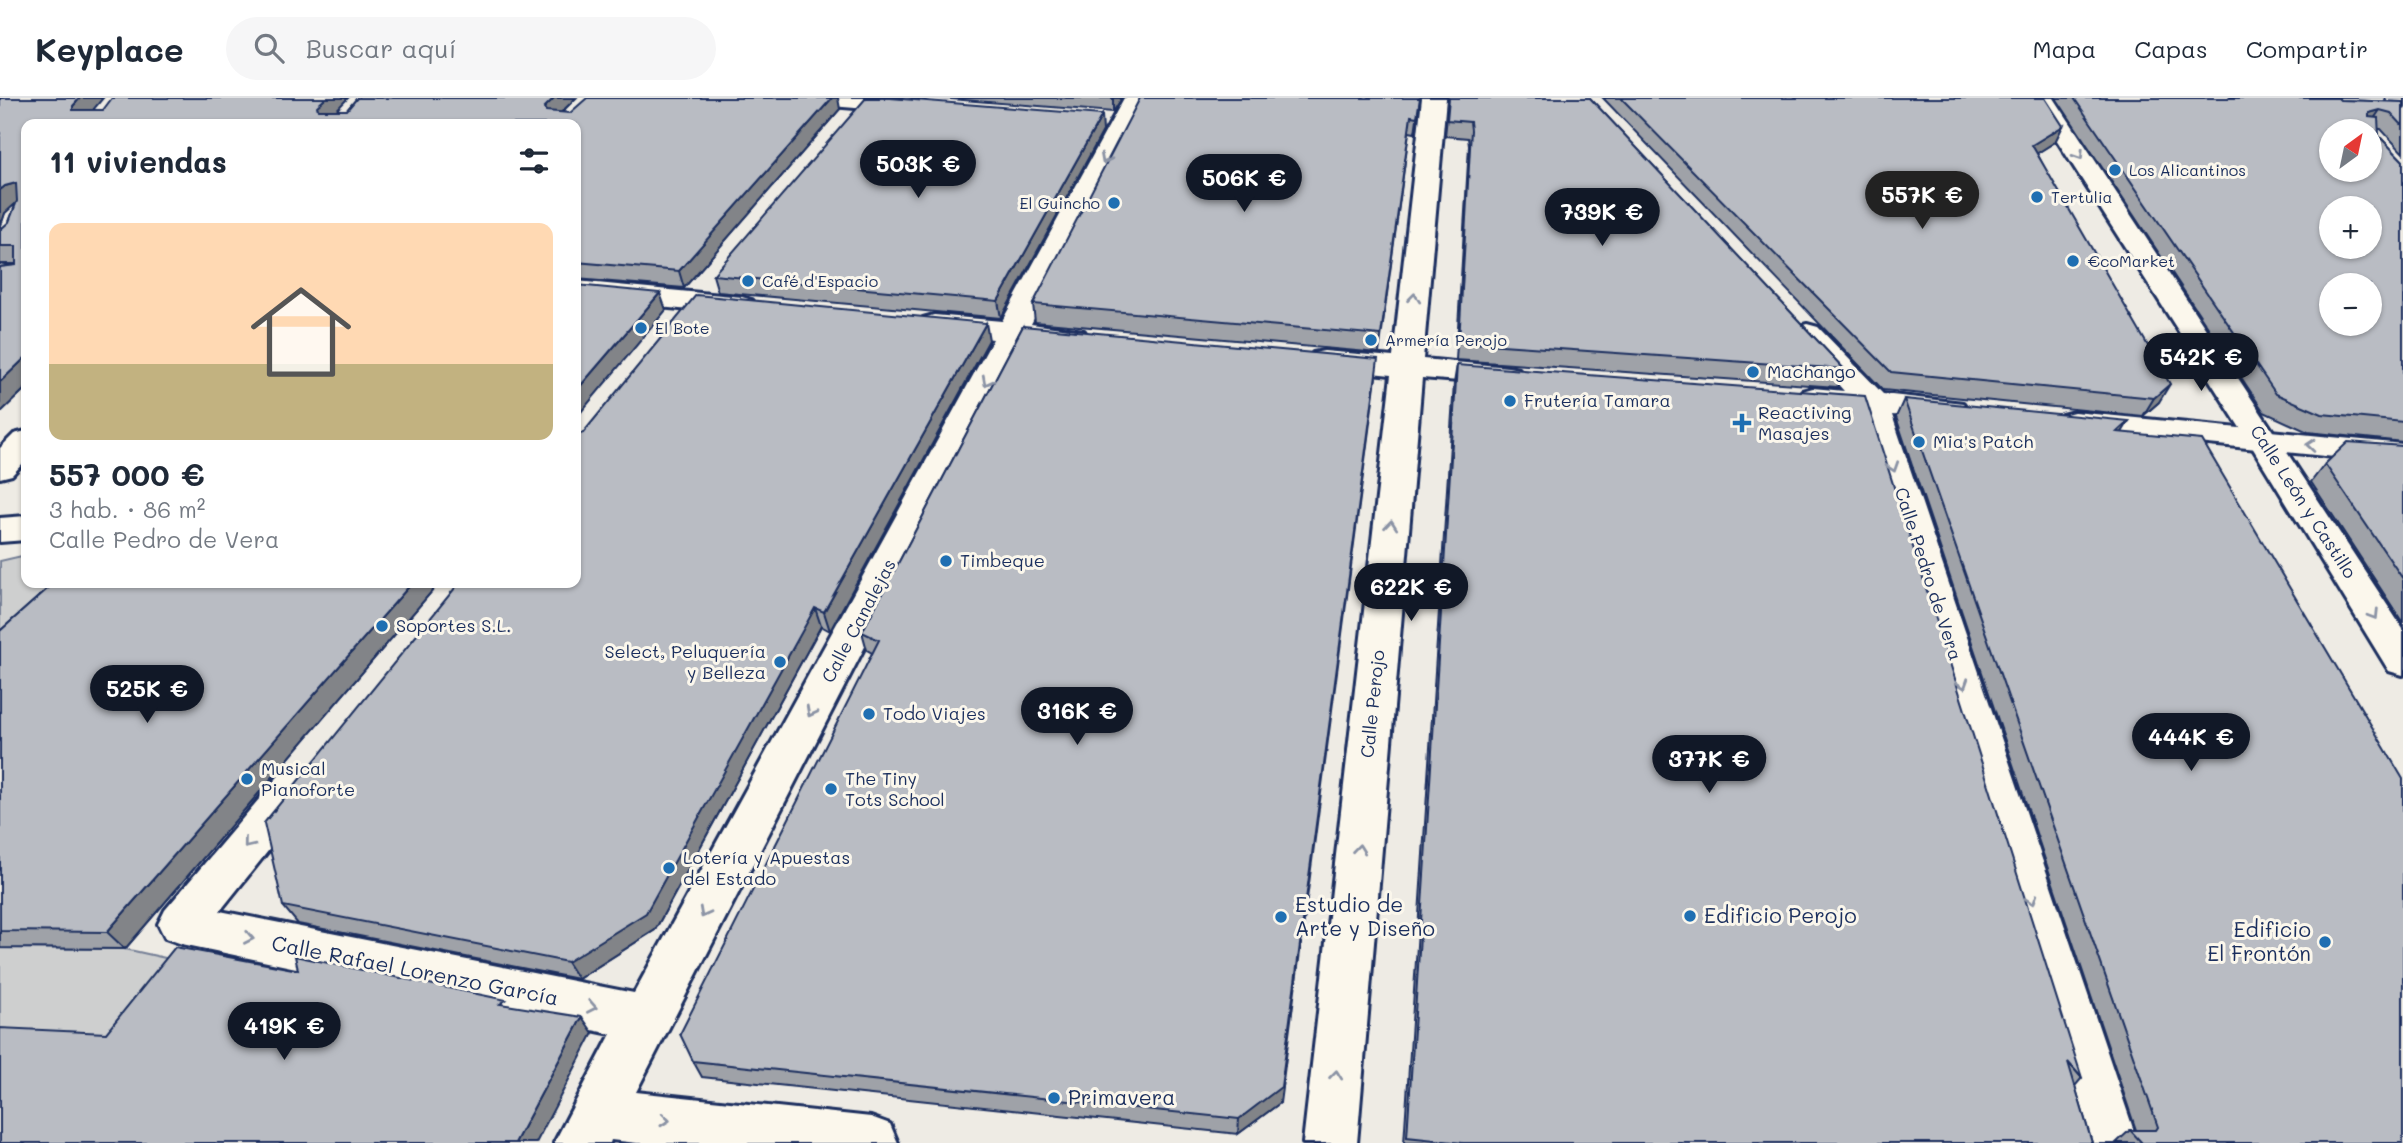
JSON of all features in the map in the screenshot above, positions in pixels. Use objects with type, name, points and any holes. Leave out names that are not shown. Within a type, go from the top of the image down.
[{"type":"street","points":[[819,98],[858,107],[933,107]]},
{"type":"street","name":"Calle Perojo","points":[[1330,1143],[1434,98]]},
{"type":"street","name":"Calle León y Castillo","points":[[2042,98],[2265,441],[2403,661]]},
{"type":"street","points":[[2244,98],[2340,104],[2374,98]]},
{"type":"street","points":[[2398,98],[2403,100]]},
{"type":"street","points":[[2340,104],[2353,119]]},
{"type":"street","name":"Calle Canalejas","points":[[589,1128],[1014,331],[1119,114]]},
{"type":"street","points":[[581,290],[772,309]]},
{"type":"street","name":"Calle Pedro de Vera","points":[[1787,311],[1872,402],[2111,1143]]},
{"type":"street","points":[[907,321],[1095,339]]},
{"type":"street","points":[[1298,358],[1544,378]]},
{"type":"street","points":[[1790,396],[1980,413]]},
{"type":"street","points":[[2047,419],[2403,454]]},
{"type":"street","points":[[0,467],[21,446]]},
{"type":"street","points":[[0,530],[21,528]]},
{"type":"street","name":"Calle Rafael Lorenzo García","points":[[322,754],[182,924],[648,1018]]},
{"type":"street","points":[[589,1128],[871,1143]]},
{"type":"shaded area","points":[[21,556],[21,588],[84,588],[0,664],[0,561]]},
{"type":"shaded area","points":[[0,948],[125,949],[192,964],[126,1049],[0,1043]]},
{"type":"building","points":[[0,98],[80,98],[73,110],[103,110],[112,98],[326,98],[317,106],[318,110],[347,110],[357,98],[554,98],[544,108],[546,111],[570,113],[587,98],[832,98],[679,271],[581,262],[581,119],[21,119],[21,362],[0,382],[0,267],[16,265],[16,246],[0,246],[0,230],[9,222],[17,201],[16,183],[0,190]]},
{"type":"building","points":[[866,98],[1102,115],[998,301],[713,275]]},
{"type":"building","points":[[1140,98],[1420,98],[1417,117],[1411,116],[1381,335],[1033,304]]},
{"type":"building","points":[[1449,98],[1590,98],[1844,369],[1459,342],[1471,130],[1470,122],[1447,120]]},
{"type":"building","points":[[1621,98],[2045,98],[2063,126],[2032,145],[2170,384],[2154,398],[1891,372]]},
{"type":"building","points":[[2074,98],[2338,98],[2403,102],[2403,126],[2391,113],[2380,110],[2369,113],[2369,117],[2378,119],[2319,119],[2319,182],[2382,182],[2382,139],[2403,161],[2403,422],[2322,414],[2276,394]]},
{"type":"building","points":[[581,285],[660,293],[581,385]]},
{"type":"building","points":[[696,295],[986,323],[824,612],[815,608],[646,913],[567,962],[283,906],[264,823],[455,588],[581,588],[583,433]]},
{"type":"building","points":[[1023,326],[1378,359],[1281,1087],[1239,1119],[693,1061],[680,1034],[879,640],[862,632]]},
{"type":"building","points":[[1457,365],[1865,396],[2082,1078],[2068,1062],[2092,1143],[1463,1143],[1407,1137]]},
{"type":"building","points":[[1904,399],[2129,421],[2117,432],[2202,440],[2403,779],[2403,1143],[2142,1143],[2130,1130],[2156,1130],[2158,1127]]},
{"type":"building","points":[[2348,442],[2403,446],[2403,579],[2325,464]]},
{"type":"building","points":[[48,588],[408,588],[107,932],[0,931],[0,631]]},
{"type":"building","points":[[175,947],[298,970],[295,956],[506,1000],[500,1004],[582,1017],[515,1143],[0,1143],[0,1028],[106,1033]]},
{"type":"place","name":"Los Alicantinos","points":[[2115,170]]},
{"type":"place","name":"Tertulia","points":[[2037,197]]},
{"type":"place","name":"El Guincho","points":[[1114,203]]},
{"type":"place","name":"€coMarket","points":[[2073,261]]},
{"type":"place","name":"Café d'Espacio","points":[[748,281]]},
{"type":"place","name":"El Bote","points":[[641,328]]},
{"type":"place","name":"Armería Perojo","points":[[1371,340]]},
{"type":"place","name":"Machango","points":[[1753,372]]},
{"type":"place","name":"Frutería Tamara","points":[[1510,401]]},
{"type":"place","name":"Reactiving Masajes","points":[[1742,423]]},
{"type":"place","name":"Mia's Patch","points":[[1919,442]]},
{"type":"place","name":"Timbeque","points":[[946,561]]},
{"type":"place","name":"Soportes S.L.","points":[[382,626]]},
{"type":"place","name":"Select, Peluquería y Belleza","points":[[780,662]]},
{"type":"place","name":"Todo Viajes","points":[[869,714]]},
{"type":"place","name":"Musical Pianoforte","points":[[247,779]]},
{"type":"place","name":"The Tiny Tots School","points":[[831,789]]},
{"type":"place","name":"Lotería y Apuestas del Estado","points":[[669,868]]},
{"type":"place","name":"Edificio Perojo","points":[[1690,916]]},
{"type":"place","name":"Estudio de Arte y Diseño","points":[[1281,917]]},
{"type":"place","name":"Edificio El Frontón","points":[[2325,942]]},
{"type":"place","name":"Primavera","points":[[1054,1098]]}]
